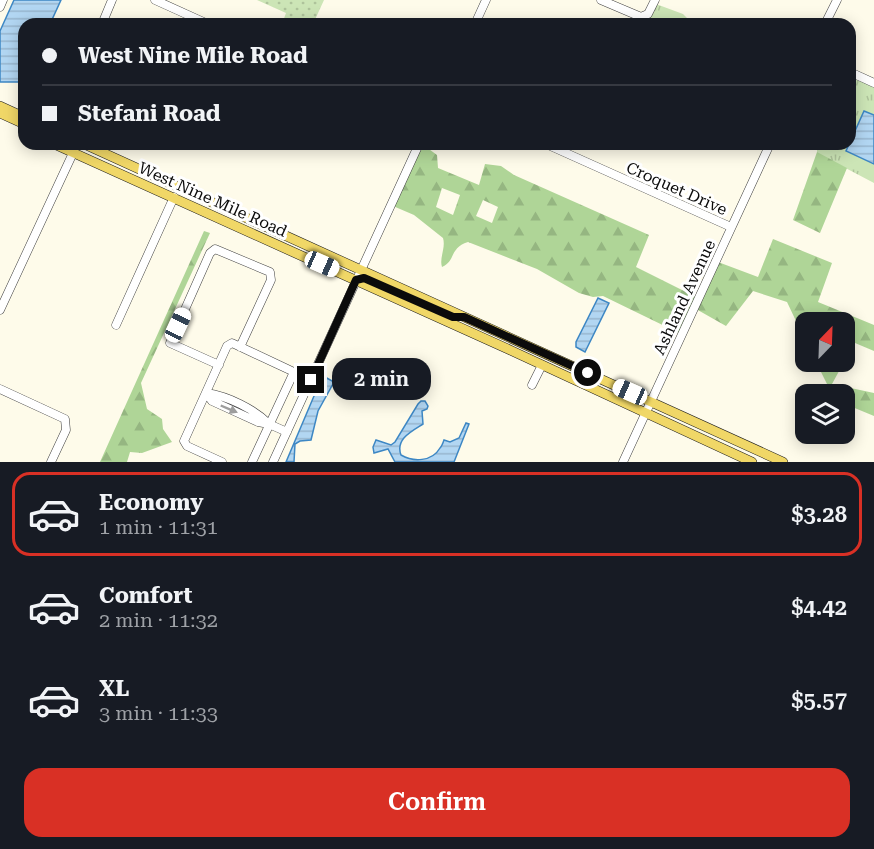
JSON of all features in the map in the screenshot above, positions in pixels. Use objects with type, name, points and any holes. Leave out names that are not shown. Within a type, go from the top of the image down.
[{"type":"main road","points":[[0,106],[18,114]]},
{"type":"main road","points":[[0,113],[18,121]]},
{"type":"main road","points":[[0,120],[18,128]]},
{"type":"main road","name":"West Nine Mile Road","points":[[67,150],[542,364],[752,462]]},
{"type":"main road","points":[[73,153],[81,150],[164,185],[170,183]]},
{"type":"main road","name":"West Nine Mile Road","points":[[97,150],[783,462]]},
{"type":"main road","points":[[255,234],[263,232],[353,272],[361,270]]},
{"type":"main road","points":[[356,280],[370,279],[453,317],[464,317]]},
{"type":"main road","points":[[542,364],[560,366],[645,405],[651,401]]},
{"type":"main road","points":[[645,413],[655,410],[738,447],[757,450]]},
{"type":"street","points":[[0,7],[3,0]]},
{"type":"street","points":[[104,18],[112,0]]},
{"type":"street","points":[[155,0],[195,18]]},
{"type":"street","points":[[478,18],[486,0]]},
{"type":"street","points":[[601,0],[641,18],[648,14],[655,0]]},
{"type":"street","points":[[828,18],[837,0]]},
{"type":"street","points":[[856,75],[874,83]]},
{"type":"street","points":[[273,462],[416,150]]},
{"type":"street","name":"Croquet Drive","points":[[559,150],[731,227]]},
{"type":"street","name":"Ashland Avenue","points":[[623,462],[767,150]]},
{"type":"street","points":[[0,310],[73,153]]},
{"type":"street","points":[[116,325],[174,197]]},
{"type":"street","points":[[219,365],[170,343],[210,253],[215,249],[270,272],[271,280],[240,347]]},
{"type":"street","points":[[222,462],[187,446],[184,441],[227,346],[232,343],[311,380]]},
{"type":"street","points":[[532,386],[542,364]]},
{"type":"street","points":[[252,462],[294,372]]},
{"type":"street","points":[[0,389],[65,419],[66,430],[51,462]]},
{"type":"street","points":[[206,393],[216,394],[260,415],[270,424],[287,432]]},
{"type":"green space","points":[[257,0],[324,0],[316,18],[284,18],[286,13]]},
{"type":"green space","points":[[656,4],[683,14],[687,18],[650,18]]},
{"type":"green space","points":[[856,77],[874,86],[874,183],[817,153],[817,150],[856,150]]},
{"type":"green space","points":[[419,150],[430,150],[437,155],[438,168],[479,185],[485,164],[501,166],[514,175],[649,235],[636,267],[696,297],[679,333],[603,296],[593,297],[579,293],[537,269],[468,242],[458,248],[442,267],[443,238],[414,215],[393,206]],"holes":[[[442,188],[460,195],[453,215],[436,207]],[[483,200],[498,207],[492,223],[476,216]]]},
{"type":"green space","points":[[817,152],[847,168],[820,233],[793,220]]},
{"type":"green space","points":[[204,231],[210,233],[141,383],[147,409],[162,419],[163,429],[172,442],[142,453],[130,452],[127,462],[100,462]]},
{"type":"green space","points":[[773,239],[832,263],[818,302],[842,312],[795,312],[795,319],[787,302],[753,291],[726,326],[696,309],[718,262],[758,277]]},
{"type":"green space","points":[[855,317],[874,325],[874,351],[855,343]]},
{"type":"green space","points":[[821,372],[839,372],[832,384],[827,384]]},
{"type":"green space","points":[[855,389],[874,393],[874,416],[855,408]]},
{"type":"water","points":[[14,0],[61,0],[53,18],[18,18],[18,82],[0,82],[0,31]]},
{"type":"water","points":[[864,111],[874,115],[874,164],[846,151],[856,150],[856,129]]},
{"type":"water","points":[[598,298],[609,303],[585,352],[576,347],[576,342]]},
{"type":"water","points":[[325,377],[334,382],[318,411],[311,440],[295,444],[294,462],[286,462],[314,396]]},
{"type":"water","points":[[421,401],[425,401],[428,406],[422,411],[423,424],[402,440],[401,455],[417,460],[432,456],[437,453],[444,440],[450,442],[459,438],[466,423],[469,424],[454,462],[395,462],[388,449],[374,453],[373,447],[376,440],[391,445],[395,442]]},
{"type":"route","points":[[311,380],[356,280],[360,278],[370,279],[453,317],[464,317],[588,373]]}]
